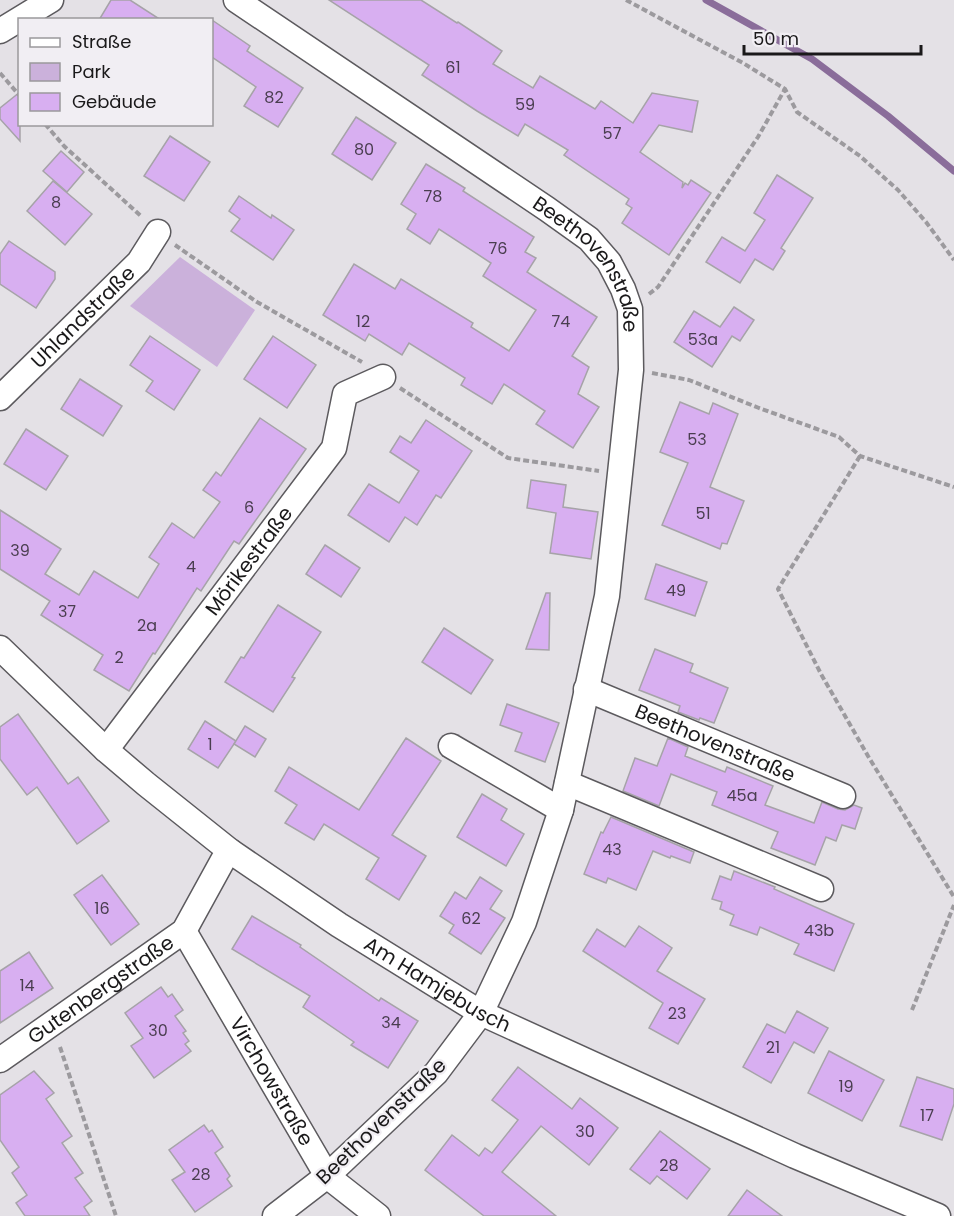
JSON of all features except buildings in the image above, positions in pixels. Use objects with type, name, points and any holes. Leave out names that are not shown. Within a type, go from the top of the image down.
[{"type":"street","points":[[21,18],[51,0]]},
{"type":"street","name":"Beethovenstraße","points":[[236,0],[589,239],[609,262],[630,309],[631,369],[607,596],[561,810],[524,922],[480,1013],[436,1073],[327,1176],[275,1216]]},
{"type":"street","points":[[0,31],[18,20]]},
{"type":"street","name":"Uhlandstraße","points":[[0,398],[139,262],[158,232]]},
{"type":"street","name":"Mörikestraße","points":[[106,750],[334,448],[345,394],[382,377]]},
{"type":"street","name":"Am Hamjebusch","points":[[1,651],[106,750],[231,851],[346,930],[480,1013],[785,1151],[938,1216]]},
{"type":"street","name":"Beethovenstraße","points":[[586,689],[843,796]]},
{"type":"street","points":[[451,746],[561,810]]},
{"type":"street","points":[[567,783],[821,889]]},
{"type":"street","name":"Gutenbergstraße","points":[[0,1060],[184,931],[223,860],[231,851]]},
{"type":"street","name":"Virchowstraße","points":[[184,931],[327,1176],[378,1216]]},
{"type":"path","points":[[626,0],[743,63],[785,89],[797,112],[860,156],[898,190],[926,222],[954,260]]},
{"type":"path","points":[[0,73],[18,94]]},
{"type":"path","points":[[630,309],[658,287],[758,137],[785,89]]},
{"type":"path","points":[[47,126],[64,146],[158,232],[257,302],[362,362],[508,458],[620,474]]},
{"type":"path","points":[[631,369],[689,380],[839,437],[860,456],[954,487]]},
{"type":"path","points":[[860,456],[778,589],[821,674],[954,897]]},
{"type":"path","points":[[912,1010],[954,905]]},
{"type":"path","points":[[52,1023],[116,1216]]},
{"type":"green space","points":[[180,257],[255,310],[217,367],[130,306]]},
{"type":"waterway","points":[[706,0],[812,59],[888,116],[954,171]]}]
